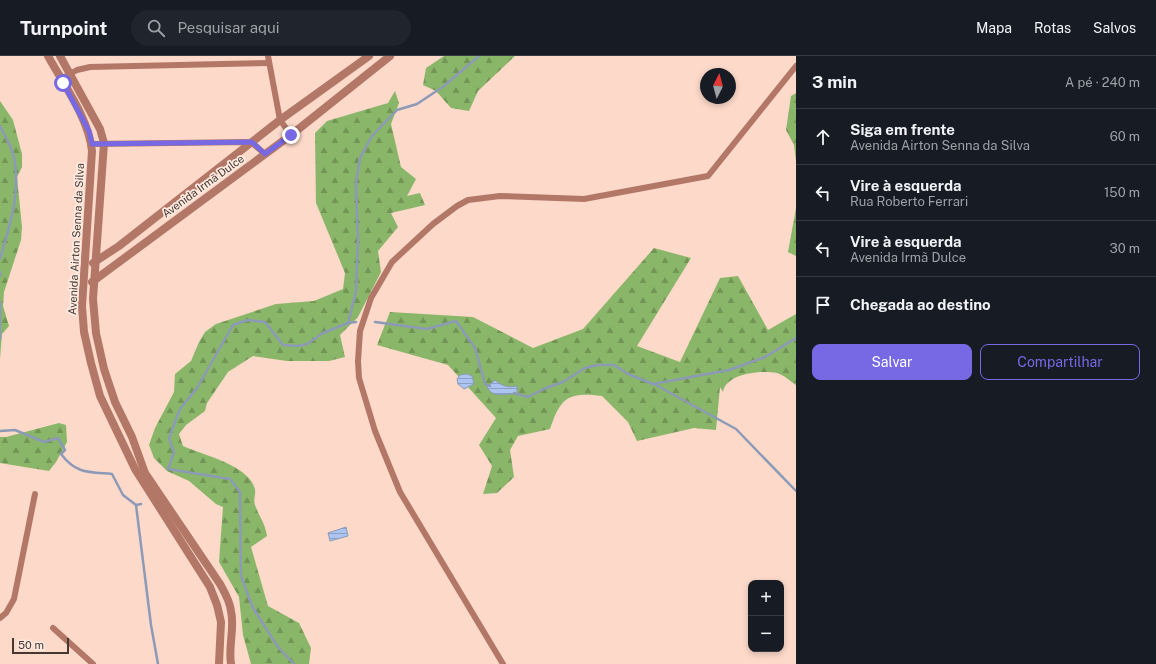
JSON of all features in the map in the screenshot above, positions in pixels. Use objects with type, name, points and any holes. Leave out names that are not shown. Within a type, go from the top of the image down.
[{"type":"street","name":"Avenida Airton Senna da Silva","points":[[48,56],[84,121],[89,131],[92,144],[82,306],[91,363],[100,396],[147,491],[167,518],[208,585],[220,613],[219,664]]},
{"type":"street","name":"Avenida Airton Senna da Silva","points":[[60,56],[100,128],[104,143],[97,262],[94,281],[94,312],[104,369],[115,402],[132,437],[145,473],[216,578],[228,599],[231,611],[231,664]]},
{"type":"street","name":"Avenida Irmã Dulce","points":[[85,266],[97,262],[280,120],[369,56]]},
{"type":"street","name":"Avenida Irmã Dulce","points":[[84,285],[94,281],[291,135],[390,56]]},
{"type":"street","points":[[61,79],[70,73],[90,67],[269,59],[280,120],[291,135]]},
{"type":"street","points":[[503,664],[400,492],[375,432],[359,378],[358,361],[360,331],[371,298],[392,262],[433,224],[457,206],[468,200],[500,196],[584,199],[708,176],[796,66]]},
{"type":"street","points":[[92,144],[252,142],[265,154]]},
{"type":"street","points":[[121,441],[132,437]]},
{"type":"street","points":[[0,618],[6,613],[14,599],[35,494]]},
{"type":"street","points":[[208,585],[216,578]]},
{"type":"street","points":[[54,628],[93,664]]},
{"type":"green space","points":[[444,56],[515,56],[478,91],[469,111],[451,108],[436,91],[423,85],[426,68]]},
{"type":"green space","points":[[395,91],[399,103],[391,124],[401,167],[416,179],[407,196],[420,193],[425,205],[391,213],[398,227],[378,251],[381,272],[358,317],[340,335],[345,357],[329,361],[287,361],[253,356],[228,372],[207,403],[205,411],[186,425],[179,434],[183,446],[235,467],[244,473],[251,481],[255,489],[255,505],[265,527],[267,536],[251,547],[268,606],[299,623],[311,648],[309,664],[251,664],[243,635],[239,597],[219,562],[223,507],[216,504],[189,481],[167,471],[154,458],[149,445],[155,428],[174,392],[175,374],[191,361],[205,332],[216,324],[276,304],[314,301],[343,289],[345,273],[316,203],[315,133],[327,121],[388,103]]},
{"type":"green space","points":[[796,93],[796,161],[794,145],[786,130],[791,96]]},
{"type":"green space","points":[[0,101],[13,120],[22,154],[22,167],[17,177],[22,227],[21,240],[4,292],[3,306],[9,326],[2,334],[0,359]]},
{"type":"green space","points":[[796,208],[796,256],[788,252]]},
{"type":"green space","points":[[654,248],[691,258],[637,346],[680,362],[720,278],[738,276],[768,330],[796,314],[796,385],[777,373],[770,372],[746,374],[737,377],[726,386],[723,392],[720,387],[716,430],[694,428],[637,441],[628,422],[602,396],[574,396],[562,403],[550,429],[518,436],[510,450],[514,477],[497,493],[483,494],[492,466],[479,445],[496,418],[448,365],[377,345],[390,312],[473,317],[533,348],[583,329]]},
{"type":"green space","points":[[59,423],[66,425],[67,442],[56,462],[49,471],[0,463],[0,437],[6,437]]},
{"type":"water","points":[[467,374],[472,376],[474,384],[464,389],[458,384],[457,379],[460,375]]},
{"type":"water","points":[[495,380],[505,386],[517,386],[517,394],[500,395],[493,393],[487,387]]},
{"type":"water","points":[[346,527],[348,536],[330,541],[328,533]]},
{"type":"waterway","points":[[348,323],[356,291],[358,242],[356,183],[360,158],[372,136],[397,110],[417,104],[444,86],[479,56]]},
{"type":"waterway","points":[[0,126],[12,151],[16,180],[14,207],[0,259]]},
{"type":"waterway","points":[[0,302],[0,339]]},
{"type":"waterway","points":[[294,664],[278,647],[253,608],[241,576],[240,492],[230,479],[168,469],[174,452],[169,438],[180,409],[197,388],[233,325],[248,320],[265,322],[283,345],[297,346],[307,344],[323,333],[348,323],[356,322]]},
{"type":"waterway","points":[[375,322],[427,329],[456,321],[475,348],[485,384],[490,386]]},
{"type":"waterway","points":[[514,393],[528,397],[563,382],[585,368],[597,365],[614,365],[628,374],[653,384],[729,370],[765,357],[796,338]]},
{"type":"waterway","points":[[654,384],[736,429],[796,491]]},
{"type":"waterway","points":[[0,431],[15,430],[44,442],[58,438],[65,450],[61,454],[72,465],[84,471],[112,474],[123,495],[136,505],[141,504]]},
{"type":"waterway","points":[[136,505],[151,625],[158,664]]},
{"type":"route","points":[[63,83],[89,131],[92,144],[252,142],[265,154],[291,135]]}]
